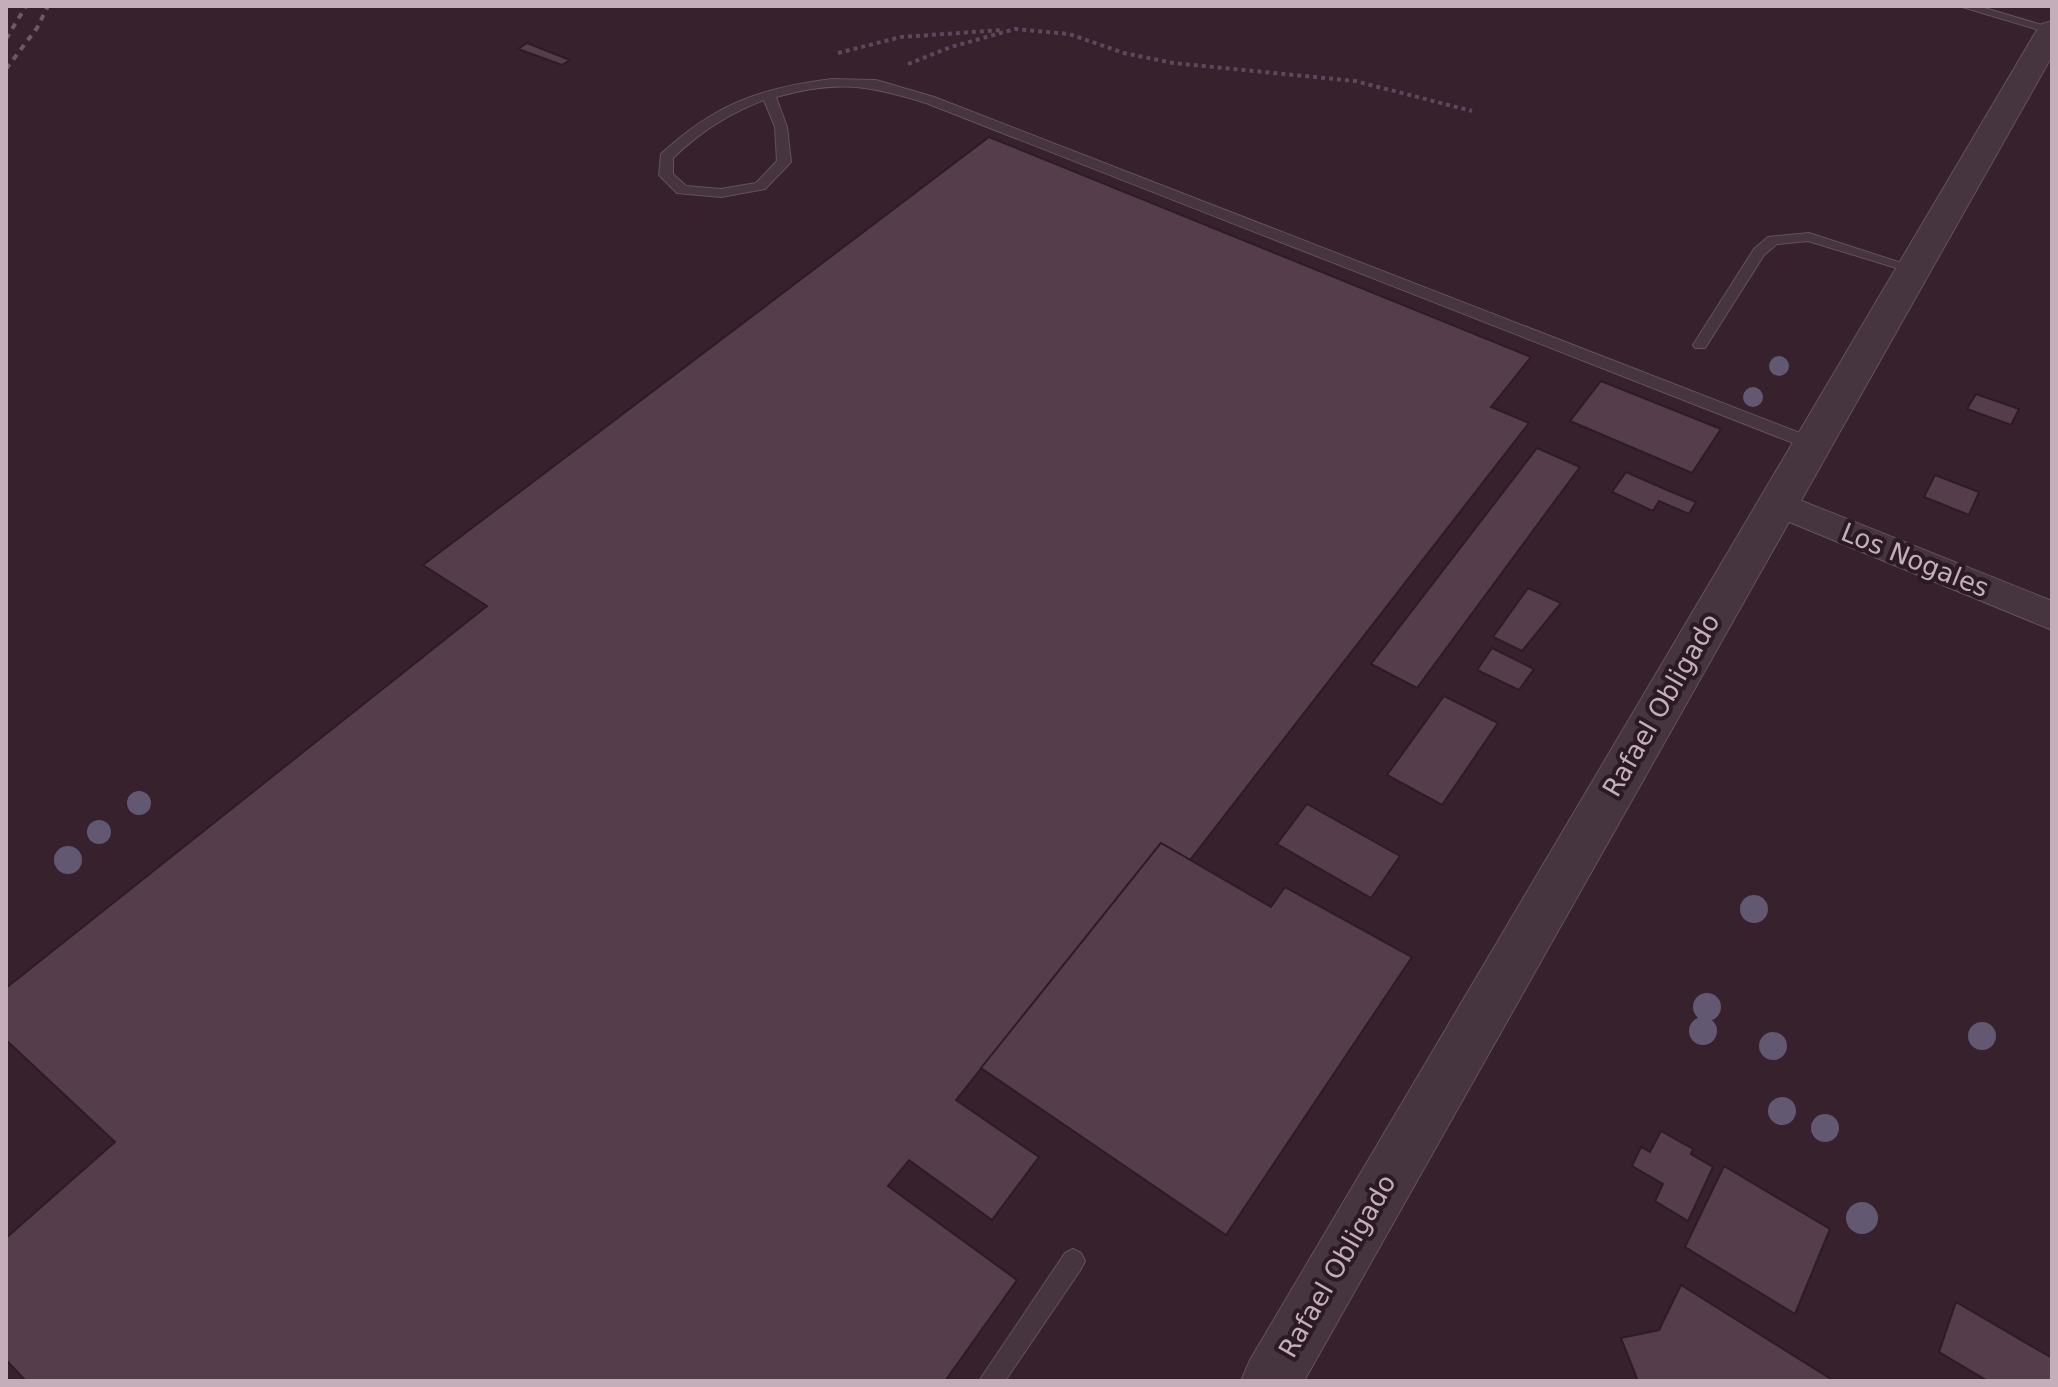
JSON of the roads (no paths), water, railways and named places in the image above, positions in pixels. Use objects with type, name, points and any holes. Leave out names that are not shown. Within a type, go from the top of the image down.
[{"type":"street","name":"Rafael Obligado","points":[[1271,1381],[2052,30]]},
{"type":"street","name":"Los Nogales","points":[[1777,503],[2052,616]]},
{"type":"lane","points":[[1965,6],[2052,30]]},
{"type":"lane","points":[[769,96],[781,127],[784,162],[760,186],[721,193],[682,190],[666,175],[666,157],[701,125],[769,96],[787,90],[876,84],[930,100],[1812,444]]},
{"type":"lane","points":[[1700,345],[1759,252],[1773,240],[1809,237],[1913,269]]},
{"type":"lane","points":[[991,1381],[1073,1261]]},
{"type":"railway","points":[[6,39],[26,6]]},
{"type":"railway","points":[[6,69],[37,28],[48,6]]}]
